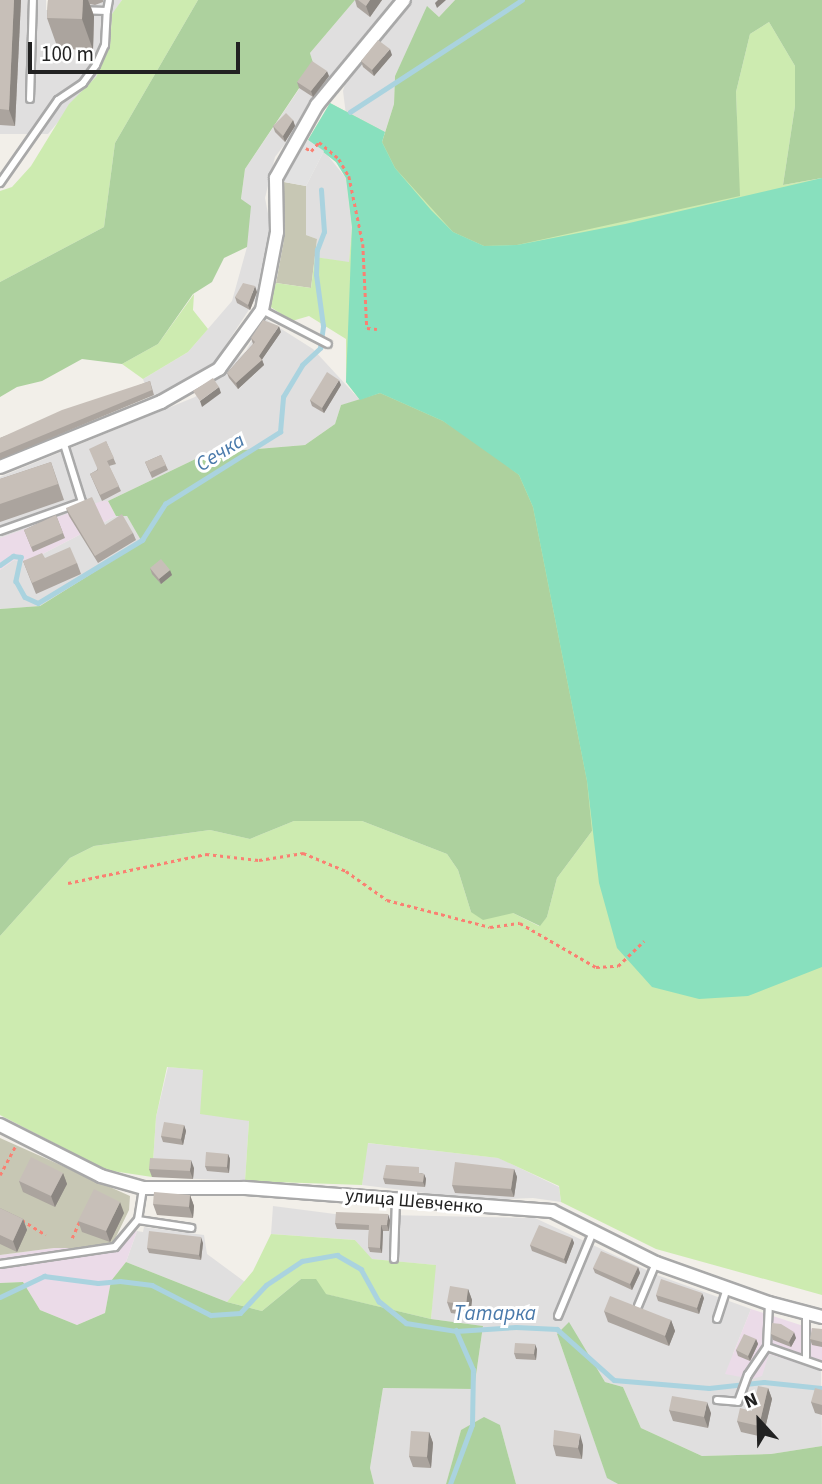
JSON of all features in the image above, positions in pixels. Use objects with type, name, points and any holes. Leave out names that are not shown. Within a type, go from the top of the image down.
[{"type":"street","points":[[0,467],[161,402],[219,369],[262,310],[277,232],[276,178],[317,105],[404,0]]},
{"type":"street","name":"улица Шевченко","points":[[0,1125],[101,1176],[143,1188],[245,1188],[481,1208],[529,1207],[552,1211],[656,1263],[769,1303],[822,1317]]},
{"type":"lane","points":[[30,99],[33,0]]},
{"type":"lane","points":[[0,183],[58,100],[83,83],[96,65],[105,45],[109,0]]},
{"type":"lane","points":[[68,8],[107,11]]},
{"type":"lane","points":[[262,310],[328,344]]},
{"type":"lane","points":[[0,531],[82,502],[63,441]]},
{"type":"lane","points":[[0,1264],[54,1253],[104,1252],[115,1247],[138,1220],[143,1188]]},
{"type":"lane","points":[[394,1259],[396,1200]]},
{"type":"lane","points":[[138,1220],[191,1228]]},
{"type":"lane","points":[[558,1316],[593,1232]]},
{"type":"lane","points":[[638,1306],[656,1263]]},
{"type":"lane","points":[[717,1320],[727,1288]]},
{"type":"lane","points":[[717,1400],[738,1402],[748,1375],[767,1347],[769,1303]]},
{"type":"lane","points":[[806,1314],[806,1357]]},
{"type":"lane","points":[[767,1347],[806,1357],[822,1366]]},
{"type":"path","points":[[296,142],[311,151],[319,142],[339,159],[349,176],[363,244],[367,328],[377,329]]},
{"type":"path","points":[[68,883],[206,855],[260,860],[303,853],[346,871],[387,900],[490,926],[520,923],[596,967],[618,967],[644,941]]},
{"type":"path","points":[[0,1175],[17,1143]]},
{"type":"path","points":[[11,1215],[46,1235]]},
{"type":"path","points":[[72,1238],[81,1218]]},
{"type":"shaded area","points":[[0,0],[46,0],[46,10],[64,10],[65,0],[122,0],[112,15],[110,46],[96,77],[48,134],[0,134]]},
{"type":"shaded area","points":[[355,0],[399,0],[384,12],[275,157],[265,198],[272,234],[260,293],[214,363],[150,400],[143,379],[188,352],[232,301],[247,247],[241,200],[245,169],[314,67],[310,53]]},
{"type":"shaded area","points":[[410,0],[455,0],[439,17],[428,7],[395,76],[394,104],[385,132],[346,115],[343,91],[346,80]]},
{"type":"shaded area","points":[[308,140],[324,151],[306,186],[284,182],[289,166]]},
{"type":"shaded area","points":[[324,151],[346,178],[352,227],[349,263],[315,257],[317,239],[306,235],[306,186]]},
{"type":"shaded area","points":[[284,182],[306,186],[306,235],[317,239],[311,288],[276,283],[284,240]]},
{"type":"shaded area","points":[[264,318],[313,349],[360,400],[341,405],[335,424],[305,445],[208,453],[108,501],[0,538],[0,477],[195,397],[246,351]]},
{"type":"shaded area","points":[[108,501],[116,516],[27,562],[14,560],[0,570],[0,538]]},
{"type":"shaded area","points":[[116,516],[127,516],[143,542],[40,606],[0,609],[0,570],[14,560],[27,562]]},
{"type":"shaded area","points":[[168,1067],[203,1070],[249,1121],[245,1181],[152,1177],[156,1117]]},
{"type":"shaded area","points":[[0,1138],[130,1196],[129,1210],[113,1243],[102,1248],[54,1248],[0,1255]]},
{"type":"shaded area","points":[[367,1143],[499,1158],[559,1187],[561,1202],[533,1198],[481,1200],[362,1185]]},
{"type":"shaded area","points":[[273,1206],[335,1214],[535,1218],[657,1275],[751,1309],[733,1354],[769,1354],[821,1370],[822,1446],[771,1454],[702,1456],[641,1428],[623,1387],[605,1382],[557,1334],[607,1477],[618,1484],[516,1484],[500,1425],[461,1430],[446,1484],[374,1484],[370,1468],[383,1388],[474,1389],[483,1326],[431,1319],[435,1265],[371,1259],[355,1240],[271,1234]]},
{"type":"shaded area","points":[[144,1227],[204,1235],[207,1254],[245,1282],[227,1302],[126,1262],[137,1231],[143,1232]]},
{"type":"shaded area","points":[[137,1231],[126,1262],[111,1281],[105,1313],[77,1325],[40,1310],[23,1282],[0,1283],[0,1255],[54,1248],[102,1248]]},
{"type":"shaded area","points":[[751,1309],[822,1332],[822,1371],[769,1354],[762,1376],[752,1379],[725,1374]]},
{"type":"green space","points":[[122,0],[198,0],[115,143],[104,227],[0,282],[0,191],[12,187],[31,166],[69,104],[96,77],[110,46],[112,14]]},
{"type":"green space","points":[[198,0],[355,0],[310,53],[314,66],[245,169],[241,199],[251,206],[247,247],[224,258],[212,282],[193,294],[158,344],[122,364],[82,359],[42,381],[17,387],[0,397],[0,282],[104,227],[115,143]]},
{"type":"green space","points":[[455,0],[822,0],[822,178],[783,185],[795,106],[795,66],[769,22],[750,34],[736,92],[740,196],[517,245],[484,246],[453,232],[395,168],[382,142],[394,104],[395,76],[427,6],[439,17]]},
{"type":"green space","points":[[769,22],[795,66],[795,106],[783,185],[822,178],[822,1295],[656,1249],[561,1202],[559,1186],[498,1158],[368,1143],[362,1185],[245,1181],[249,1121],[200,1114],[203,1070],[167,1067],[156,1117],[152,1177],[106,1170],[0,1115],[0,936],[70,858],[94,846],[210,830],[250,839],[294,821],[362,821],[447,854],[458,870],[471,912],[513,913],[539,926],[547,917],[557,878],[592,831],[380,393],[360,400],[346,382],[346,339],[309,316],[292,321],[269,306],[276,283],[311,288],[315,257],[349,262],[352,227],[346,178],[336,162],[308,140],[330,103],[385,132],[382,142],[739,196],[736,92],[750,34]]},
{"type":"green space","points":[[330,103],[385,132],[382,142],[395,168],[431,210],[453,232],[484,246],[517,245],[625,224],[822,178],[822,967],[748,996],[699,999],[652,987],[617,948],[599,883],[587,781],[533,507],[519,475],[443,421],[380,393],[360,400],[346,382],[352,227],[346,178],[336,162],[308,140]]},
{"type":"green space","points":[[194,294],[193,310],[208,329],[188,352],[143,379],[122,364],[158,344]]},
{"type":"green space","points":[[380,393],[443,421],[482,446],[519,475],[533,507],[587,781],[592,831],[557,878],[547,917],[540,926],[513,913],[483,920],[471,912],[458,870],[447,854],[362,821],[294,821],[250,839],[210,830],[94,846],[70,858],[0,936],[0,609],[40,606],[142,542],[127,516],[116,516],[108,501],[208,453],[305,445],[335,424],[341,405]]},
{"type":"green space","points":[[271,1234],[355,1240],[372,1259],[436,1265],[431,1319],[325,1294],[301,1279],[262,1311],[227,1302],[253,1271]]},
{"type":"green space","points":[[126,1262],[227,1302],[262,1311],[301,1279],[316,1279],[326,1294],[431,1319],[483,1326],[474,1389],[383,1388],[370,1468],[374,1484],[0,1484],[0,1283],[23,1282],[40,1310],[77,1325],[105,1313],[111,1281]]},
{"type":"green space","points":[[569,1322],[605,1382],[623,1387],[641,1428],[702,1456],[771,1454],[822,1446],[822,1484],[618,1484],[607,1478],[557,1334]]},
{"type":"green space","points":[[484,1417],[500,1425],[516,1484],[446,1484],[461,1430]]},
{"type":"building","points":[[0,0],[14,0],[9,110],[0,109]]},
{"type":"building","points":[[48,0],[83,0],[82,19],[47,18]]},
{"type":"building","points":[[358,0],[370,0],[366,6]]},
{"type":"building","points":[[378,40],[390,49],[372,70],[361,61]]},
{"type":"building","points":[[312,61],[327,71],[311,91],[297,82]]},
{"type":"building","points":[[286,113],[293,120],[283,136],[273,126]]},
{"type":"building","points":[[243,283],[255,286],[248,305],[235,297]]},
{"type":"building","points":[[263,320],[279,326],[259,356],[262,360],[236,383],[227,373],[255,342],[251,338]]},
{"type":"building","points":[[327,372],[339,380],[322,408],[310,400]]},
{"type":"building","points":[[213,378],[219,387],[200,401],[193,391]]},
{"type":"building","points":[[150,381],[152,390],[0,453],[0,438],[62,410]]},
{"type":"building","points":[[106,441],[114,458],[107,461],[119,486],[100,495],[90,474],[98,470],[89,449]]},
{"type":"building","points":[[161,455],[166,465],[150,472],[145,462]]},
{"type":"building","points":[[51,462],[58,484],[0,504],[0,479]]},
{"type":"building","points":[[92,497],[105,525],[122,514],[133,533],[95,556],[66,508]]},
{"type":"building","points":[[56,515],[63,533],[31,547],[24,530]]},
{"type":"building","points":[[70,547],[77,563],[32,583],[23,561],[42,553],[45,558]]},
{"type":"building","points":[[161,559],[170,570],[159,579],[150,568]]},
{"type":"building","points":[[164,1122],[184,1125],[181,1139],[161,1136]]},
{"type":"building","points":[[206,1152],[228,1154],[227,1167],[205,1166]]},
{"type":"building","points":[[31,1157],[63,1173],[51,1196],[19,1181]]},
{"type":"building","points":[[150,1158],[191,1160],[190,1171],[149,1169]]},
{"type":"building","points":[[455,1162],[514,1169],[511,1189],[452,1185]]},
{"type":"building","points":[[386,1165],[419,1167],[419,1173],[424,1174],[423,1182],[383,1178]]},
{"type":"building","points":[[94,1189],[120,1202],[106,1231],[78,1221]]},
{"type":"building","points":[[154,1192],[190,1195],[189,1207],[153,1204]]},
{"type":"building","points":[[0,1208],[23,1219],[13,1241],[0,1235]]},
{"type":"building","points":[[336,1212],[388,1214],[387,1225],[381,1225],[380,1248],[368,1247],[369,1225],[335,1223]]},
{"type":"building","points":[[539,1225],[572,1238],[564,1259],[530,1245]]},
{"type":"building","points":[[149,1231],[201,1237],[199,1255],[147,1248]]},
{"type":"building","points":[[601,1251],[638,1267],[630,1284],[593,1268]]},
{"type":"building","points":[[661,1279],[702,1293],[697,1308],[656,1295]]},
{"type":"building","points":[[450,1286],[468,1289],[466,1305],[447,1302]]},
{"type":"building","points":[[610,1296],[671,1320],[665,1336],[604,1311]]},
{"type":"building","points":[[772,1323],[781,1324],[794,1332],[789,1342],[771,1334]]},
{"type":"building","points":[[812,1328],[822,1329],[822,1342],[810,1339]]},
{"type":"building","points":[[744,1334],[756,1339],[748,1356],[736,1350]]},
{"type":"building","points":[[515,1343],[535,1344],[534,1354],[514,1353]]},
{"type":"building","points":[[758,1386],[768,1388],[759,1426],[737,1421],[740,1408],[752,1411]]},
{"type":"building","points":[[815,1388],[822,1390],[822,1405],[811,1402]]},
{"type":"building","points":[[672,1396],[707,1402],[704,1417],[669,1410]]},
{"type":"building","points":[[554,1430],[580,1434],[578,1448],[553,1445]]},
{"type":"building","points":[[411,1431],[429,1432],[427,1457],[409,1456]]},
{"type":"waterway","name":"Сечка","points":[[350,112],[522,0]]},
{"type":"waterway","name":"Сечка","points":[[0,565],[13,556],[21,557],[16,581],[25,597],[38,603],[142,540],[165,504],[280,432],[283,397],[302,365],[320,348],[323,326],[316,275],[317,250],[324,232],[321,190]]},
{"type":"waterway","name":"Татарка","points":[[0,1297],[44,1276],[98,1283],[120,1281],[152,1285],[211,1315],[240,1313],[266,1285],[302,1261],[337,1255],[361,1269],[379,1301],[406,1323],[456,1331],[516,1327],[557,1329],[614,1380],[709,1388],[764,1382],[822,1388]]},
{"type":"waterway","points":[[450,1484],[472,1425],[473,1370],[456,1331]]}]
